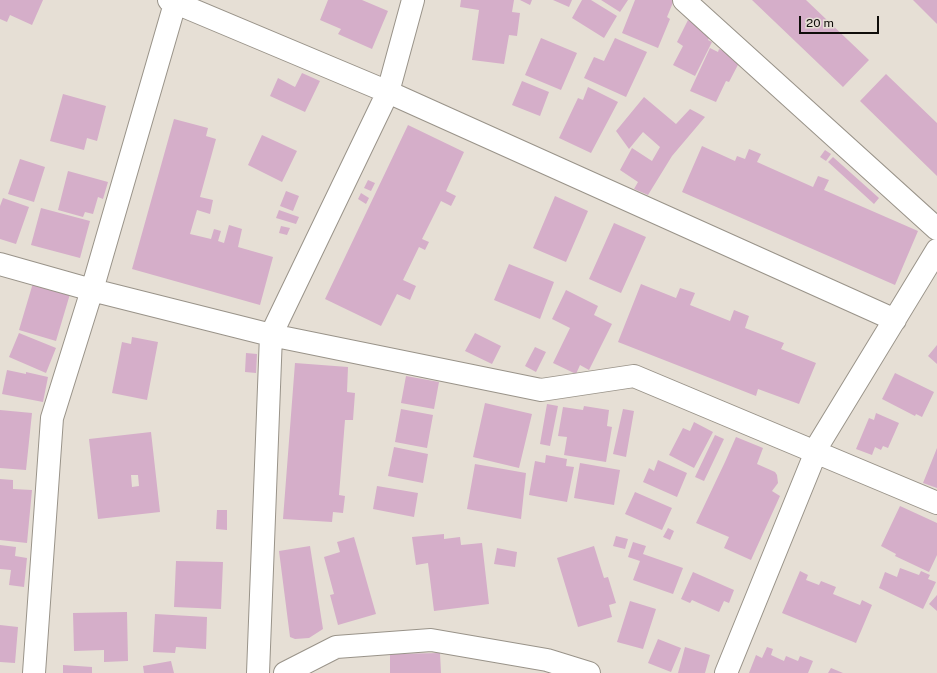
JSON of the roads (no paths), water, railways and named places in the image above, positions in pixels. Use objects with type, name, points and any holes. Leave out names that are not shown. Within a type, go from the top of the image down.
[{"type":"street","points":[[258,673],[271,335],[388,92],[413,0]]},
{"type":"street","points":[[684,0],[937,229]]},
{"type":"street","points":[[34,673],[52,418],[92,290],[174,1],[388,92],[895,320]]},
{"type":"street","points":[[726,673],[820,442],[937,250]]},
{"type":"street","points":[[0,264],[92,290],[271,335],[541,390],[634,376],[937,503]]},
{"type":"street","points":[[285,673],[336,647],[431,640],[547,660],[589,673]]}]
